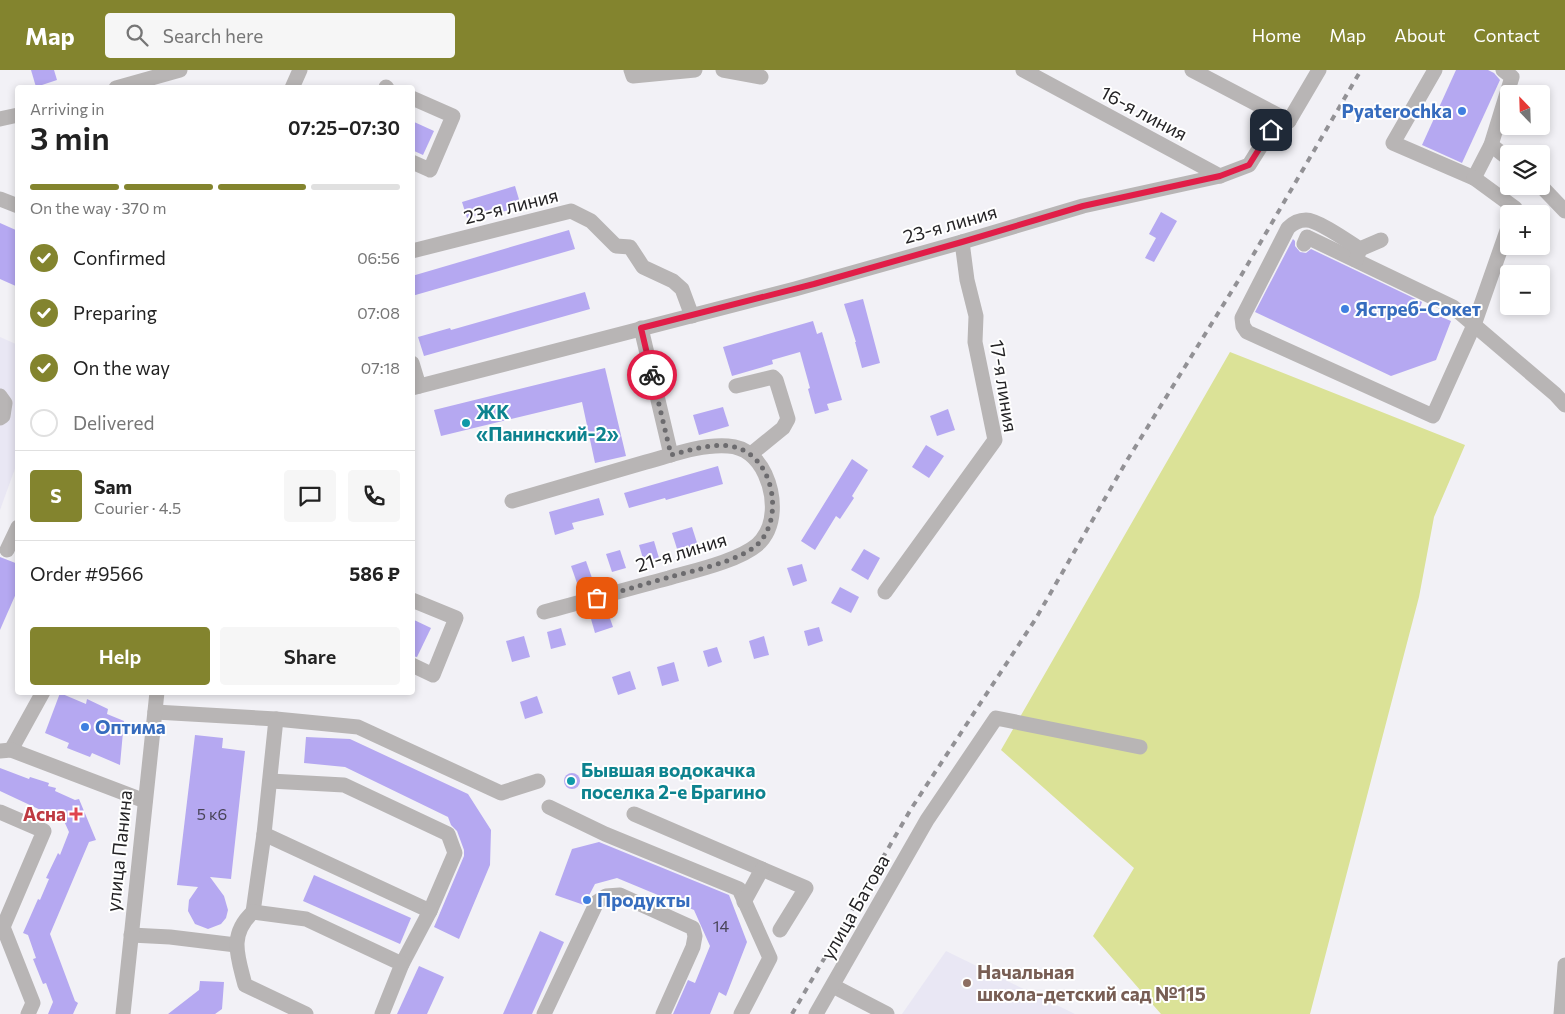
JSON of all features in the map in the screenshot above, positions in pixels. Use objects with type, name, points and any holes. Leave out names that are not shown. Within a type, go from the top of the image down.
[{"type":"street","points":[[127,85],[180,70]]},
{"type":"street","points":[[293,85],[300,70]]},
{"type":"street","points":[[632,70],[633,76],[695,70]]},
{"type":"street","points":[[723,70],[760,76]]},
{"type":"street","name":"16-я линия","points":[[1023,70],[1220,176]]},
{"type":"street","points":[[1192,70],[1289,121]]},
{"type":"street","points":[[1220,176],[1249,165],[1271,130],[1289,121],[1319,70]]},
{"type":"street","points":[[1435,70],[1392,143],[1474,178],[1511,205]]},
{"type":"street","points":[[1474,178],[1491,144],[1512,77],[1503,70]]},
{"type":"street","points":[[415,99],[453,116],[430,170],[415,163]]},
{"type":"street","points":[[0,119],[15,115]]},
{"type":"street","points":[[1491,144],[1500,152]]},
{"type":"street","name":"23-я линия","points":[[416,387],[692,316],[962,242],[1083,206],[1220,176]]},
{"type":"street","points":[[1550,195],[1565,211]]},
{"type":"street","points":[[0,199],[15,205]]},
{"type":"street","name":"23-я линия","points":[[415,250],[571,211],[591,221],[616,246],[630,247],[643,267],[673,280],[682,289],[692,316]]},
{"type":"street","points":[[1500,251],[1474,325],[1433,416],[1247,332],[1243,326],[1242,318],[1288,228],[1295,222],[1307,220],[1318,224],[1358,254],[1453,306],[1474,325],[1555,394],[1565,405]]},
{"type":"street","points":[[1304,244],[1307,237],[1358,254],[1381,240]]},
{"type":"street","name":"17-я линия","points":[[885,592],[995,440],[975,342],[976,316],[962,242]]},
{"type":"street","points":[[641,328],[671,455]]},
{"type":"street","points":[[512,501],[703,447],[727,446],[738,448],[751,454],[783,428],[788,418],[776,380],[773,377],[736,386]]},
{"type":"street","points":[[0,396],[5,403],[3,416],[0,418]]},
{"type":"street","name":"21-я линия","points":[[544,612],[702,569],[732,558],[757,545],[764,537],[770,523],[773,509],[772,492],[760,465],[751,454]]},
{"type":"street","points":[[8,550],[15,534]]},
{"type":"street","points":[[415,601],[456,618],[433,675],[415,666]]},
{"type":"street","points":[[41,695],[6,750],[145,802]]},
{"type":"street","name":"улица Панина","points":[[123,1014],[157,695]]},
{"type":"street","points":[[155,712],[276,719],[358,728],[501,793],[538,781]]},
{"type":"street","name":"улица Батова","points":[[816,1014],[928,820],[996,718],[1140,747]]},
{"type":"street","points":[[276,719],[264,834],[253,912],[243,922],[236,945],[245,985],[306,1014]]},
{"type":"street","points":[[270,781],[344,785],[448,834],[455,853],[430,911],[402,964],[382,1014]]},
{"type":"street","points":[[550,807],[605,834],[738,889],[770,958],[740,1014]]},
{"type":"street","points":[[0,812],[44,831],[3,927],[33,1003],[28,1014]]},
{"type":"street","points":[[634,814],[806,888],[780,930]]},
{"type":"street","points":[[264,834],[430,911]]},
{"type":"street","points":[[744,902],[762,868]]},
{"type":"street","points":[[544,1014],[597,902],[606,896],[620,895],[693,928],[695,936],[693,946],[664,1014]]},
{"type":"street","points":[[253,912],[306,919],[402,964]]},
{"type":"street","points":[[131,935],[236,945]]},
{"type":"street","points":[[1561,1014],[1565,965]]},
{"type":"street","points":[[833,986],[886,1014]]},
{"type":"shaded area","points":[[0,337],[15,344],[15,469],[0,510]]},
{"type":"shaded area","name":"Начальная школа-детский сад №115","points":[[946,951],[1075,1014],[902,1014]]},
{"type":"green space","points":[[1230,352],[1465,445],[1434,517],[1419,597],[1310,1014],[1161,1014],[1093,936],[1134,868],[1001,750]]},
{"type":"building","points":[[31,70],[54,70],[57,80],[35,85]]},
{"type":"building","name":"Pyaterochka","points":[[1456,70],[1488,70],[1494,73],[1500,80],[1462,163],[1422,145]]},
{"type":"building","points":[[415,122],[434,131],[423,155],[415,151]]},
{"type":"building","points":[[515,186],[521,206],[502,212],[501,208],[467,218],[462,202]]},
{"type":"building","points":[[1161,212],[1177,221],[1154,262],[1145,258],[1156,238],[1149,234]]},
{"type":"building","points":[[0,223],[15,230],[15,286],[0,279]]},
{"type":"building","points":[[569,230],[575,249],[415,295],[415,275]]},
{"type":"building","points":[[1293,239],[1295,246],[1300,252],[1306,253],[1311,249],[1422,302],[1420,308],[1451,321],[1436,360],[1391,376],[1255,312]]},
{"type":"building","points":[[585,292],[590,309],[424,356],[418,337],[450,328],[451,330]]},
{"type":"building","points":[[863,299],[880,363],[862,368],[844,304]]},
{"type":"building","points":[[813,321],[817,334],[822,332],[842,400],[827,404],[829,410],[815,414],[800,352],[772,360],[773,364],[732,376],[723,347]]},
{"type":"building","name":"ЖК «Панинский-2»","points":[[605,368],[626,456],[595,463],[582,402],[441,436],[434,410]]},
{"type":"building","points":[[723,407],[729,426],[699,435],[693,415]]},
{"type":"building","points":[[948,409],[955,430],[937,436],[930,416]]},
{"type":"building","points":[[926,445],[944,456],[929,478],[912,467]]},
{"type":"building","points":[[852,459],[868,470],[852,496],[854,498],[840,519],[836,516],[815,550],[801,541]]},
{"type":"building","points":[[718,466],[723,484],[629,508],[624,493]]},
{"type":"building","points":[[599,498],[604,515],[572,523],[574,529],[555,535],[549,512]]},
{"type":"building","points":[[692,527],[699,549],[679,555],[672,533]]},
{"type":"building","points":[[654,541],[659,558],[644,562],[639,545]]},
{"type":"building","points":[[864,549],[880,558],[868,580],[851,570]]},
{"type":"building","points":[[620,550],[626,568],[612,572],[606,554]]},
{"type":"building","points":[[0,557],[15,563],[15,596],[0,630]]},
{"type":"building","points":[[586,561],[592,578],[577,583],[571,566]]},
{"type":"building","points":[[802,564],[807,581],[793,586],[787,568]]},
{"type":"building","points":[[840,587],[859,597],[851,613],[831,603]]},
{"type":"building","points":[[606,607],[613,627],[595,633],[589,612]]},
{"type":"building","points":[[415,620],[431,628],[417,657],[415,657]]},
{"type":"building","points":[[819,627],[823,641],[808,646],[804,631]]},
{"type":"building","points":[[561,628],[566,645],[551,649],[547,632]]},
{"type":"building","points":[[524,636],[530,657],[512,662],[506,641]]},
{"type":"building","points":[[764,636],[769,655],[754,659],[749,641]]},
{"type":"building","points":[[717,647],[722,662],[708,667],[703,651]]},
{"type":"building","points":[[674,662],[679,681],[662,686],[657,667]]},
{"type":"building","points":[[630,671],[636,689],[618,695],[612,677]]},
{"type":"building","name":"Оптима","points":[[59,695],[65,695],[86,704],[87,699],[108,709],[107,714],[124,721],[120,765],[92,753],[90,757],[67,748],[69,743],[45,733]]},
{"type":"building","points":[[537,696],[543,713],[525,719],[520,702]]},
{"type":"building","points":[[195,735],[223,738],[222,748],[245,751],[231,879],[210,877],[224,896],[228,910],[226,918],[221,924],[208,929],[195,924],[188,911],[189,900],[198,887],[177,885]]},
{"type":"building","points":[[306,737],[350,739],[468,794],[491,830],[490,865],[459,939],[434,927],[464,856],[464,850],[457,831],[451,825],[448,817],[345,767],[304,763]]},
{"type":"building","points":[[0,768],[29,779],[30,777],[49,783],[48,786],[56,788],[55,791],[75,800],[79,799],[96,840],[89,842],[50,934],[75,1001],[78,1003],[73,1014],[48,1014],[53,1002],[46,983],[43,984],[33,959],[36,958],[28,935],[23,933],[49,879],[46,878],[58,853],[60,855],[69,832],[64,821],[0,791]]},
{"type":"building","name":"Бывшая водокачка поселка 2-е Брагино","points":[[569,773],[575,773],[580,778],[578,787],[569,789],[564,784],[564,778]]},
{"type":"building","points":[[599,842],[729,895],[747,942],[726,996],[719,992],[710,1014],[673,1014],[688,980],[695,983],[710,946],[694,910],[617,878],[595,884],[584,905],[555,895],[572,849]]},
{"type":"building","points":[[314,875],[411,918],[400,944],[303,901]]},
{"type":"building","points":[[540,931],[564,942],[532,1014],[503,1014]]},
{"type":"building","points":[[419,966],[444,977],[427,1014],[397,1014]]},
{"type":"building","points":[[200,981],[224,982],[222,1009],[215,1014],[168,1014],[199,990]]},
{"type":"railway","points":[[792,1014],[911,809],[1035,620],[1126,462],[1238,281],[1361,70]]},
{"type":"way so far","points":[[597,598],[702,569],[732,558],[757,545],[764,537],[770,523],[773,509],[772,492],[760,465],[751,454],[738,448],[727,446],[703,447],[671,455],[652,375]]},
{"type":"place","name":"Pyaterochka","points":[[1462,111]]},
{"type":"place","name":"Ястреб-Сокет","points":[[1345,309]]},
{"type":"place","name":"ЖК «Панинский-2»","points":[[466,423]]},
{"type":"place","name":"Оптима","points":[[85,727]]},
{"type":"place","name":"Бывшая водокачка поселка 2-е Брагино","points":[[571,781]]},
{"type":"place","name":"Асна","points":[[76,814]]},
{"type":"place","name":"Продукты","points":[[587,900]]},
{"type":"place","name":"Начальная школа-детский сад №115","points":[[967,983]]},
{"type":"route","points":[[652,375],[641,328],[814,284],[1083,206],[1190,181],[1220,176],[1249,165],[1271,130]]}]
